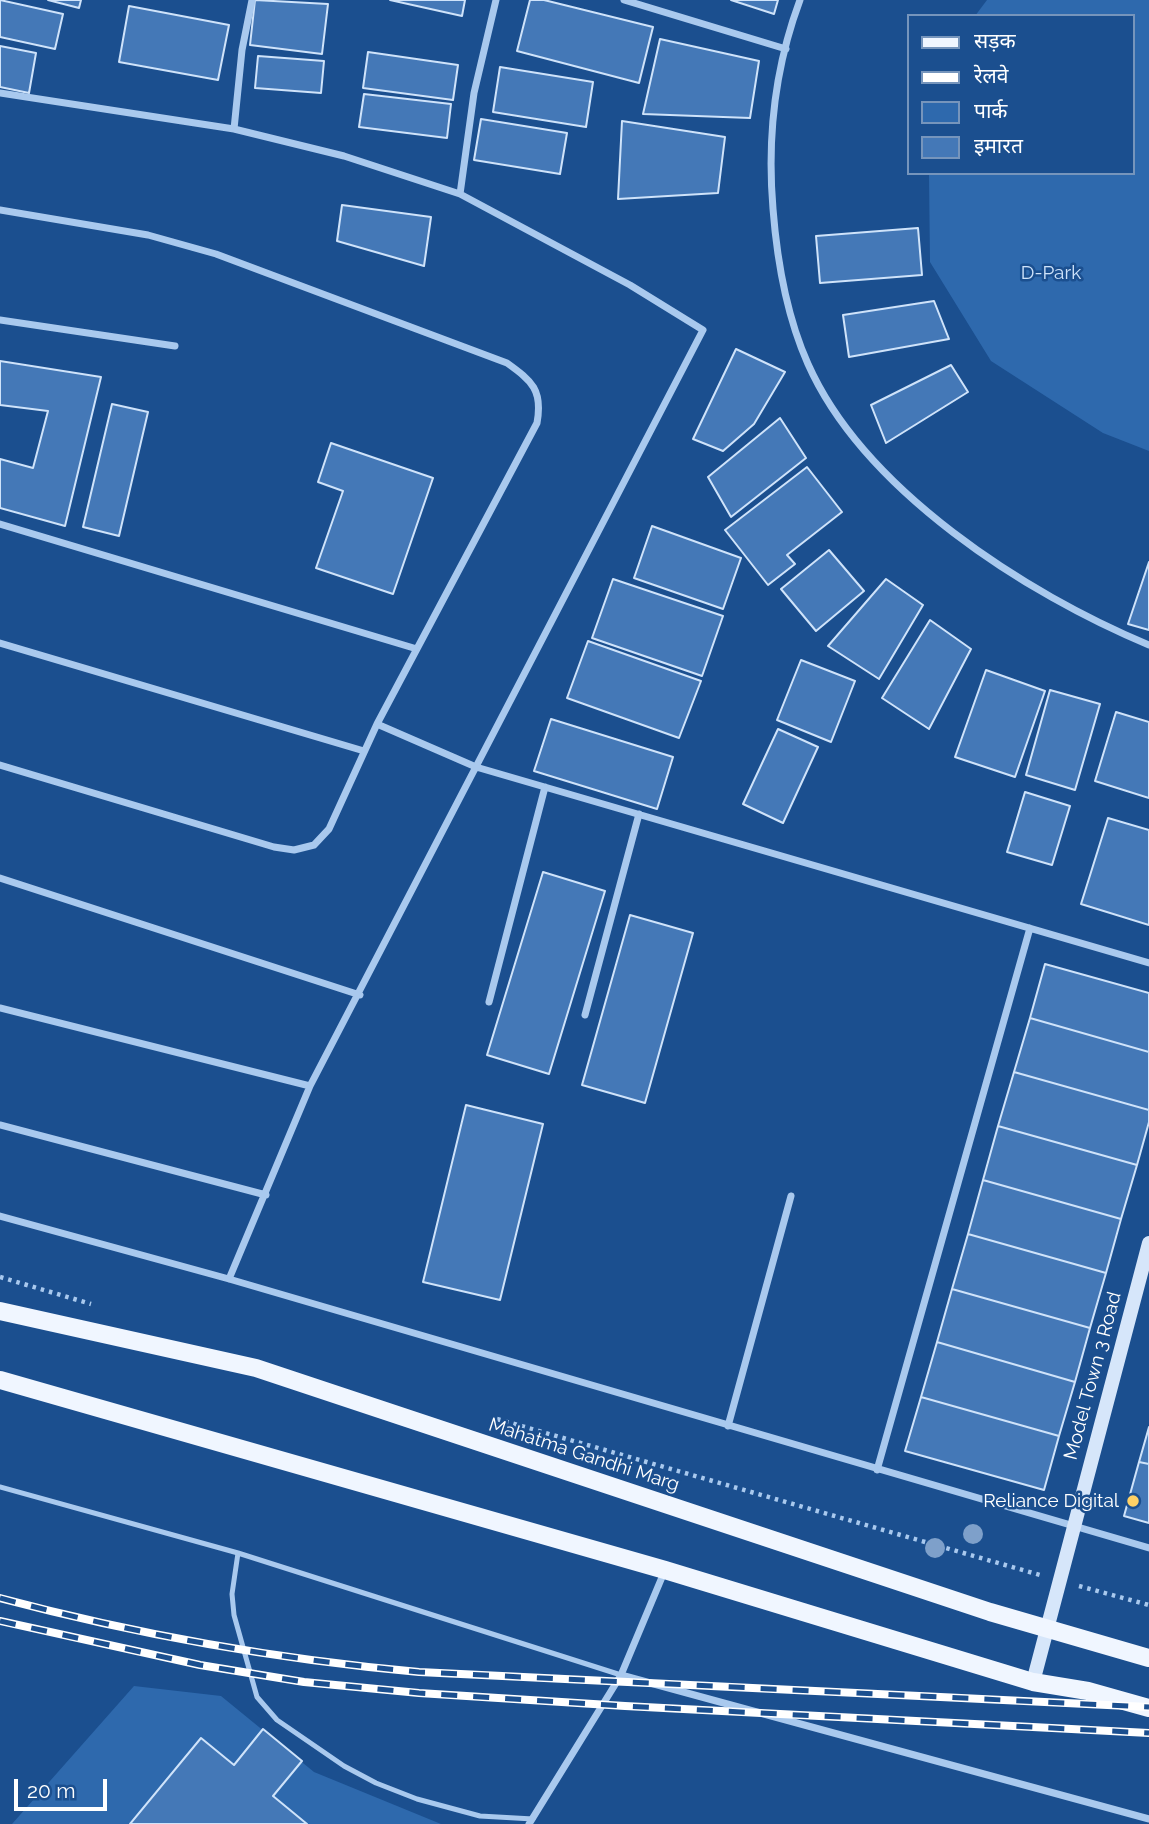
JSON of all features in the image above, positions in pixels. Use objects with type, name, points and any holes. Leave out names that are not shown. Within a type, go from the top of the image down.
[{"type":"main road","name":"Mahatma Gandhi Marg","points":[[0,1311],[256,1368],[990,1612],[1149,1658]]},
{"type":"main road","points":[[0,1380],[665,1570],[1033,1682],[1087,1691],[1149,1708]]},
{"type":"street","points":[[234,130],[242,50],[252,0]]},
{"type":"street","points":[[460,194],[474,93],[496,0]]},
{"type":"street","points":[[624,0],[786,48]]},
{"type":"street","points":[[800,0],[786,48],[772,117],[770,172],[776,244],[788,298],[808,364],[842,421],[864,450],[908,494],[974,548],[1100,625],[1149,645]]},
{"type":"street","points":[[0,93],[234,130],[344,156],[460,194],[631,285],[703,330],[360,995],[310,1086],[229,1279]]},
{"type":"street","points":[[0,209],[148,235],[216,254],[507,363],[527,377],[536,391],[540,405],[537,423],[377,724],[329,829],[314,845],[294,850],[274,847],[0,765]]},
{"type":"street","points":[[0,320],[175,346]]},
{"type":"street","points":[[0,524],[417,649]]},
{"type":"street","points":[[0,643],[364,751]]},
{"type":"street","points":[[377,724],[476,767],[1149,963]]},
{"type":"street","points":[[489,1002],[545,787]]},
{"type":"street","points":[[584,1015],[639,814]]},
{"type":"street","points":[[0,878],[360,995]]},
{"type":"street","points":[[877,1469],[1030,929]]},
{"type":"street","points":[[0,1008],[310,1086]]},
{"type":"street","points":[[0,1125],[266,1195]]},
{"type":"street","points":[[727,1426],[791,1196]]},
{"type":"street","points":[[0,1216],[229,1279],[1149,1548]]},
{"type":"street","name":"Model Town 3 Road","points":[[1033,1682],[1149,1243]]},
{"type":"street","points":[[531,1821],[621,1675],[665,1570]]},
{"type":"street","points":[[621,1675],[1149,1819]]},
{"type":"lane","points":[[0,1487],[238,1553],[621,1675]]},
{"type":"lane","points":[[238,1553],[232,1594],[234,1615],[257,1697],[271,1714],[344,1766],[376,1783],[417,1799],[480,1816],[531,1821]]},
{"type":"path","points":[[0,1278],[94,1304]]},
{"type":"path","points":[[496,1419],[1149,1605]]},
{"type":"green space","name":"D-Park","points":[[987,0],[1149,0],[1149,451],[1103,433],[991,361],[930,262],[929,175],[1135,175],[1135,14],[976,14]]},
{"type":"green space","points":[[134,1686],[221,1696],[314,1772],[441,1824],[12,1824]]},
{"type":"building","points":[[0,0],[63,14],[55,49],[0,37]]},
{"type":"building","points":[[48,0],[81,0],[79,8]]},
{"type":"building","points":[[255,0],[328,4],[322,54],[250,45]]},
{"type":"building","points":[[390,0],[465,0],[462,16]]},
{"type":"building","points":[[530,0],[544,0],[653,27],[639,83],[517,51]]},
{"type":"building","points":[[731,0],[778,0],[774,14]]},
{"type":"building","points":[[129,6],[229,25],[218,80],[119,62]]},
{"type":"building","points":[[660,39],[759,61],[750,118],[643,114]]},
{"type":"building","points":[[0,46],[36,53],[29,93],[0,87]]},
{"type":"building","points":[[368,52],[458,65],[453,100],[363,88]]},
{"type":"building","points":[[258,56],[324,61],[321,93],[255,88]]},
{"type":"building","points":[[500,67],[593,82],[586,127],[493,112]]},
{"type":"building","points":[[364,94],[451,104],[447,138],[359,127]]},
{"type":"building","points":[[481,119],[567,133],[560,174],[474,160]]},
{"type":"building","points":[[622,121],[725,137],[718,193],[618,199]]},
{"type":"building","points":[[342,205],[431,217],[424,266],[337,241]]},
{"type":"building","points":[[918,228],[922,275],[820,283],[816,236]]},
{"type":"building","points":[[934,301],[949,339],[849,357],[843,315]]},
{"type":"building","points":[[736,349],[785,372],[754,424],[723,451],[693,439]]},
{"type":"building","points":[[0,361],[101,377],[65,526],[0,508],[0,459],[33,468],[48,411],[0,405]]},
{"type":"building","points":[[951,365],[968,392],[886,443],[871,405]]},
{"type":"building","points":[[112,404],[148,412],[119,536],[83,527]]},
{"type":"building","points":[[780,418],[806,458],[731,517],[708,477]]},
{"type":"building","points":[[331,443],[433,478],[393,594],[316,568],[343,491],[318,482]]},
{"type":"building","points":[[807,467],[842,512],[787,555],[795,564],[768,585],[725,530]]},
{"type":"building","points":[[652,526],[741,558],[723,609],[634,578]]},
{"type":"building","points":[[829,550],[864,591],[816,631],[781,589]]},
{"type":"building","points":[[1149,562],[1149,630],[1128,624]]},
{"type":"building","points":[[613,579],[723,616],[702,676],[592,638]]},
{"type":"building","points":[[886,579],[923,605],[879,679],[828,646]]},
{"type":"building","points":[[930,620],[971,649],[929,729],[882,698]]},
{"type":"building","points":[[588,641],[701,681],[679,738],[567,698]]},
{"type":"building","points":[[801,660],[855,681],[831,742],[777,720]]},
{"type":"building","points":[[986,670],[1045,691],[1015,777],[955,757]]},
{"type":"building","points":[[1050,690],[1100,704],[1075,790],[1026,775]]},
{"type":"building","points":[[1116,712],[1149,722],[1149,798],[1095,781]]},
{"type":"building","points":[[551,719],[673,757],[657,809],[534,771]]},
{"type":"building","points":[[778,729],[818,747],[783,823],[743,804]]},
{"type":"building","points":[[1025,792],[1070,806],[1052,865],[1007,852]]},
{"type":"building","points":[[1108,818],[1149,830],[1149,925],[1081,904]]},
{"type":"building","points":[[543,872],[605,891],[549,1074],[487,1055]]},
{"type":"building","points":[[630,915],[693,933],[645,1103],[582,1085]]},
{"type":"building","points":[[1045,964],[1149,993],[1149,1052],[1030,1018]]},
{"type":"building","points":[[1030,1018],[1149,1052],[1149,1110],[1014,1072]]},
{"type":"building","points":[[1014,1072],[1149,1110],[1149,1122],[1137,1165],[998,1126]]},
{"type":"building","points":[[466,1105],[543,1124],[500,1300],[423,1282]]},
{"type":"building","points":[[998,1126],[1137,1165],[1121,1219],[983,1180]]},
{"type":"building","points":[[983,1180],[1121,1219],[1106,1273],[968,1234]]},
{"type":"building","points":[[968,1234],[1106,1273],[1090,1328],[952,1289]]},
{"type":"building","points":[[952,1289],[1090,1328],[1075,1382],[937,1342]]},
{"type":"building","points":[[937,1342],[1075,1382],[1059,1436],[921,1397]]},
{"type":"building","points":[[921,1397],[1059,1436],[1044,1490],[905,1451]]},
{"type":"building","points":[[1149,1427],[1149,1464],[1139,1462]]},
{"type":"building","points":[[1139,1462],[1149,1464],[1149,1523],[1124,1516]]},
{"type":"building","points":[[263,1729],[302,1761],[273,1796],[307,1824],[130,1824],[201,1738],[234,1765]]},
{"type":"railway","points":[[0,1598],[208,1644],[366,1667],[419,1672],[1149,1707]]},
{"type":"railway","points":[[0,1621],[200,1665],[304,1682],[419,1693],[625,1706],[1149,1733]]},
{"type":"place","name":"Reliance Digital","points":[[1133,1501]]}]
